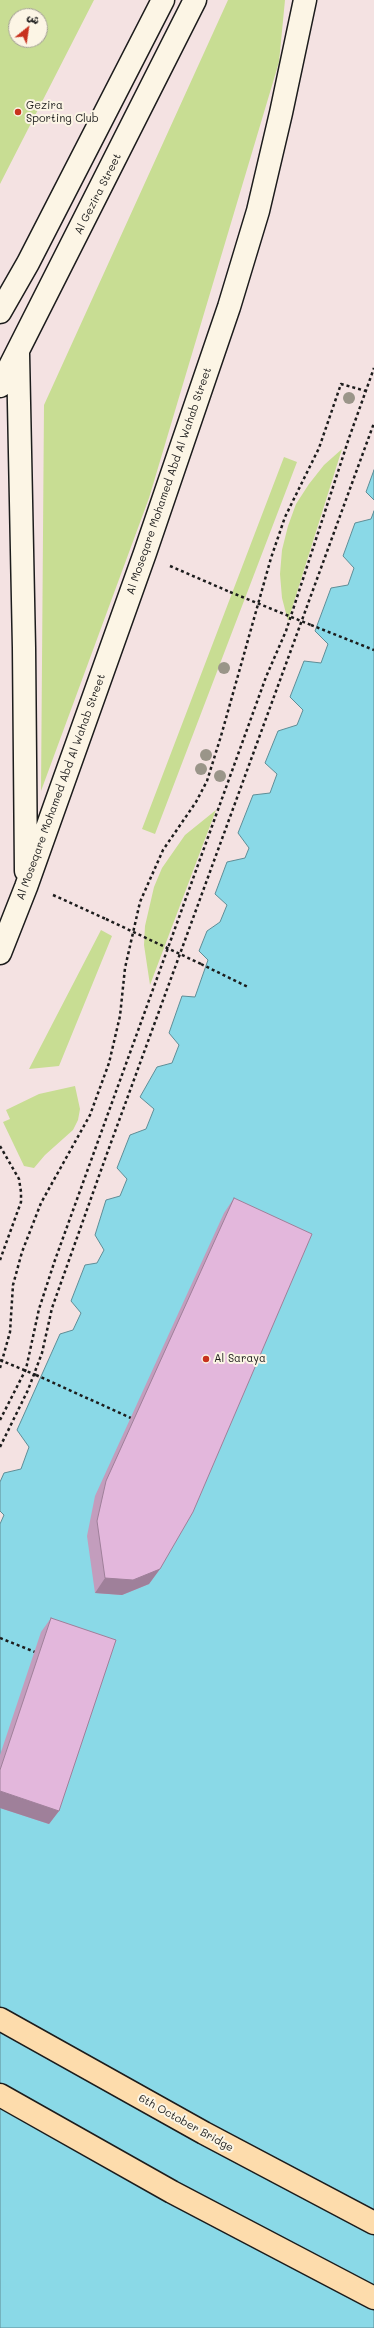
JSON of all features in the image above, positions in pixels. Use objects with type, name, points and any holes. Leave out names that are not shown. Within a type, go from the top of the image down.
[{"type":"highway","name":"6th October Bridge","points":[[0,2019],[204,2133],[374,2223]]},
{"type":"highway","points":[[0,2095],[172,2192],[374,2298]]},
{"type":"street","points":[[0,312],[28,263],[163,0]]},
{"type":"street","name":"Al Gezira Street","points":[[0,386],[18,354],[195,0]]},
{"type":"street","name":"Al Moseqare Mohamed Abd Al Wahab Street","points":[[0,953],[26,887],[229,307],[258,210],[281,113],[305,0]]},
{"type":"street","points":[[18,354],[24,648],[26,887]]},
{"type":"path","points":[[0,1420],[26,1369],[39,1309],[55,1260],[266,677],[286,631],[374,368]]},
{"type":"path","points":[[0,1368],[10,1332],[13,1285],[22,1252],[41,1203],[90,1115],[109,1063],[120,1016],[125,968],[140,902],[163,850],[196,802],[207,781],[271,558],[286,517],[319,448],[341,384],[366,391]]},
{"type":"path","points":[[0,1447],[28,1390],[42,1353],[52,1308],[76,1240],[374,422]]},
{"type":"path","points":[[144,553],[230,592],[374,650]]},
{"type":"path","points":[[26,887],[53,895],[248,986]]},
{"type":"path","points":[[0,1146],[19,1179],[21,1202],[0,1260]]},
{"type":"path","points":[[0,1360],[130,1418]]},
{"type":"path","points":[[0,1638],[34,1652]]},
{"type":"green space","name":"Gezira Sporting Club","points":[[0,0],[94,0],[0,184]]},
{"type":"green space","points":[[228,0],[285,0],[279,62],[149,498],[41,791],[44,405]]},
{"type":"green space","points":[[342,449],[288,621],[282,598],[280,574],[282,550],[288,526],[296,504],[309,484],[324,465]]},
{"type":"green space","points":[[284,457],[297,462],[155,834],[142,829]]},
{"type":"green space","points":[[216,810],[150,985],[144,945],[145,926],[154,887],[162,868],[185,835]]},
{"type":"green space","points":[[101,930],[112,936],[59,1066],[29,1069]]},
{"type":"green space","points":[[75,1086],[80,1109],[78,1120],[73,1130],[45,1155],[34,1168],[24,1166],[3,1122],[10,1119],[6,1110],[39,1094]]},
{"type":"water","points":[[374,470],[374,500],[366,492]]},
{"type":"water","points":[[374,511],[374,2328],[0,2328],[0,1524],[4,1515],[0,1511],[0,1482],[4,1473],[21,1469],[29,1447],[17,1430],[60,1334],[73,1330],[81,1313],[71,1301],[85,1265],[97,1263],[104,1250],[95,1235],[106,1200],[120,1196],[127,1179],[117,1168],[130,1135],[146,1129],[154,1109],[140,1097],[157,1067],[172,1063],[179,1045],[169,1033],[182,996],[195,997],[208,960],[199,951],[207,931],[220,922],[227,905],[215,894],[227,862],[245,858],[249,848],[238,833],[253,795],[270,793],[277,774],[265,763],[278,731],[297,725],[303,710],[290,697],[304,661],[321,663],[328,644],[315,631],[331,588],[348,585],[354,568],[343,556],[355,523],[371,519]]},
{"type":"building","name":"Al Saraya","points":[[234,1198],[312,1234],[193,1512],[160,1569],[133,1580],[105,1578],[97,1521],[106,1481]]},
{"type":"building","points":[[51,1618],[116,1640],[59,1811],[0,1791],[0,1770]]},
{"type":"place","name":"Gezira Sporting Club","points":[[18,112]]},
{"type":"place","name":"Al Saraya","points":[[206,1359]]}]
